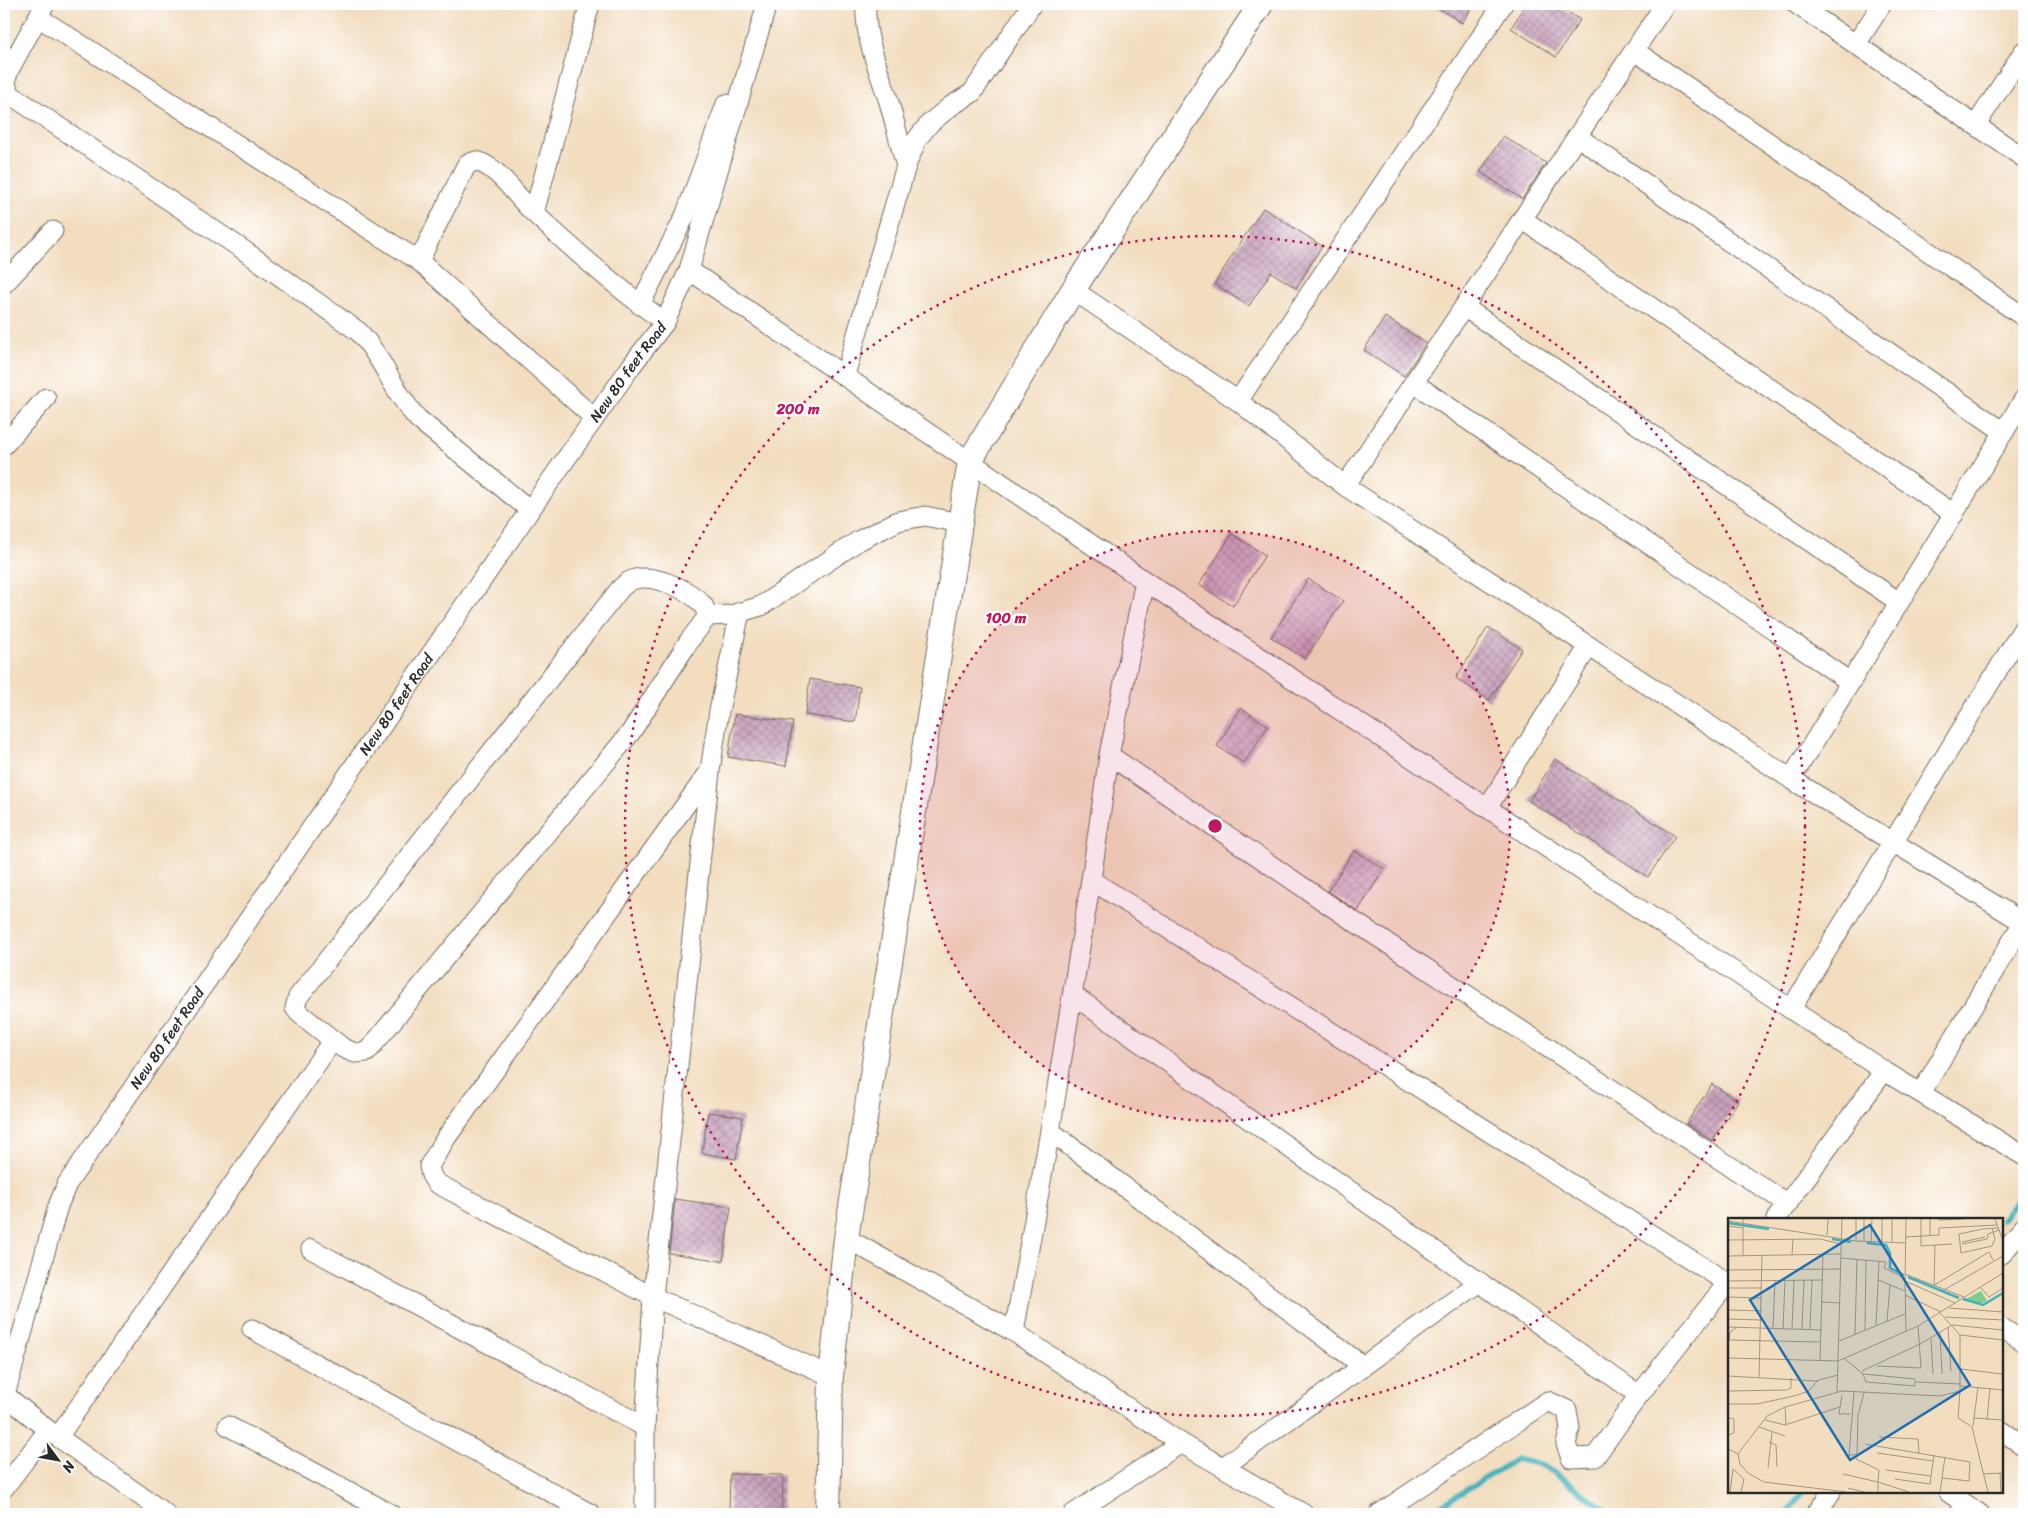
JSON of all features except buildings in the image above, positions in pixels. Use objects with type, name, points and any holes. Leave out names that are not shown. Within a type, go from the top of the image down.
[{"type":"street","points":[[534,213],[590,4]]},
{"type":"street","points":[[640,305],[685,216],[727,101],[754,4]]},
{"type":"street","name":"New 80 feet Road","points":[[5,1394],[58,1206],[67,1184],[530,510],[594,418],[665,322],[689,270],[767,4]]},
{"type":"street","points":[[866,4],[865,18],[874,55],[906,166]]},
{"type":"street","points":[[844,375],[906,166],[917,139],[930,123],[944,111],[972,93],[1032,4]]},
{"type":"street","points":[[828,1514],[831,1376],[846,1238],[970,461],[1073,290],[1261,4]]},
{"type":"street","points":[[1238,401],[1503,4]]},
{"type":"street","points":[[1345,486],[1665,4]]},
{"type":"street","points":[[1796,4],[2024,158]]},
{"type":"street","points":[[1856,44],[1882,4]]},
{"type":"street","points":[[530,510],[418,419],[404,404],[372,346],[359,332],[239,247],[11,95],[6,87],[5,78],[41,10],[419,261],[594,418]]},
{"type":"street","points":[[1635,50],[2024,317]]},
{"type":"street","points":[[1976,125],[2024,51]]},
{"type":"street","points":[[1578,137],[2004,432]]},
{"type":"street","points":[[419,261],[467,164],[476,161],[490,167],[534,213],[640,305],[665,322]]},
{"type":"street","points":[[1522,220],[1954,514]]},
{"type":"street","points":[[4,284],[53,231]]},
{"type":"street","points":[[689,270],[1145,581],[1884,1072],[2022,1150]]},
{"type":"street","points":[[1073,290],[1238,401],[1345,486],[1791,779],[2024,922],[1921,1093]]},
{"type":"street","points":[[1464,307],[1899,602]]},
{"type":"street","points":[[1414,383],[1850,682]]},
{"type":"street","points":[[4,445],[46,398]]},
{"type":"street","points":[[1791,779],[2024,399]]},
{"type":"street","points":[[708,616],[731,615],[762,606],[858,541],[898,521],[925,516],[960,522]]},
{"type":"street","points":[[635,579],[650,579],[670,584],[688,593],[703,606],[708,616],[689,641],[632,732],[367,1052],[355,1054],[343,1048],[298,1013],[295,1008],[298,998],[620,589],[635,579]]},
{"type":"street","points":[[1014,1332],[1073,995],[1109,756],[1145,581]]},
{"type":"street","points":[[645,1514],[645,1427],[654,1297],[710,771],[719,710],[740,612]]},
{"type":"street","points":[[1791,1009],[2024,627]]},
{"type":"street","points":[[1487,808],[1589,646]]},
{"type":"street","points":[[1109,756],[1341,913],[1788,1204]]},
{"type":"street","points":[[710,771],[446,1138],[429,1166],[431,1175],[436,1183],[654,1297],[831,1376]]},
{"type":"street","points":[[1091,880],[1728,1281]]},
{"type":"street","points":[[1073,995],[1639,1395]]},
{"type":"street","points":[[4,1488],[53,1434],[333,1040]]},
{"type":"street","points":[[1777,1218],[1884,1072]]},
{"type":"street","points":[[1050,1131],[1363,1366]]},
{"type":"street","points":[[2003,1253],[2024,1227]]},
{"type":"street","points":[[846,1238],[1014,1332],[1181,1443],[1304,1514]]},
{"type":"street","points":[[311,1249],[645,1427]]},
{"type":"street","points":[[1223,1467],[1480,1282]]},
{"type":"street","points":[[1379,1514],[1548,1401],[1568,1410],[1570,1429],[1566,1444],[1571,1458],[1595,1457],[1639,1395],[1728,1283]]},
{"type":"street","points":[[252,1329],[591,1514]]},
{"type":"street","points":[[2003,1329],[2024,1342]]},
{"type":"street","points":[[5,1394],[53,1434],[166,1514]]},
{"type":"street","points":[[228,1426],[391,1514]]},
{"type":"street","points":[[2003,1432],[2024,1446]]},
{"type":"street","points":[[1073,1514],[1181,1443]]},
{"type":"street","points":[[1816,1514],[1830,1493]]},
{"type":"street","points":[[1949,1493],[1980,1514]]},
{"type":"waterway","points":[[2003,1218],[2024,1192]]},
{"type":"waterway","points":[[1427,1514],[1516,1459],[1542,1465],[1612,1514]]},
{"type":"waterway","points":[[1786,1514],[1802,1493]]}]
